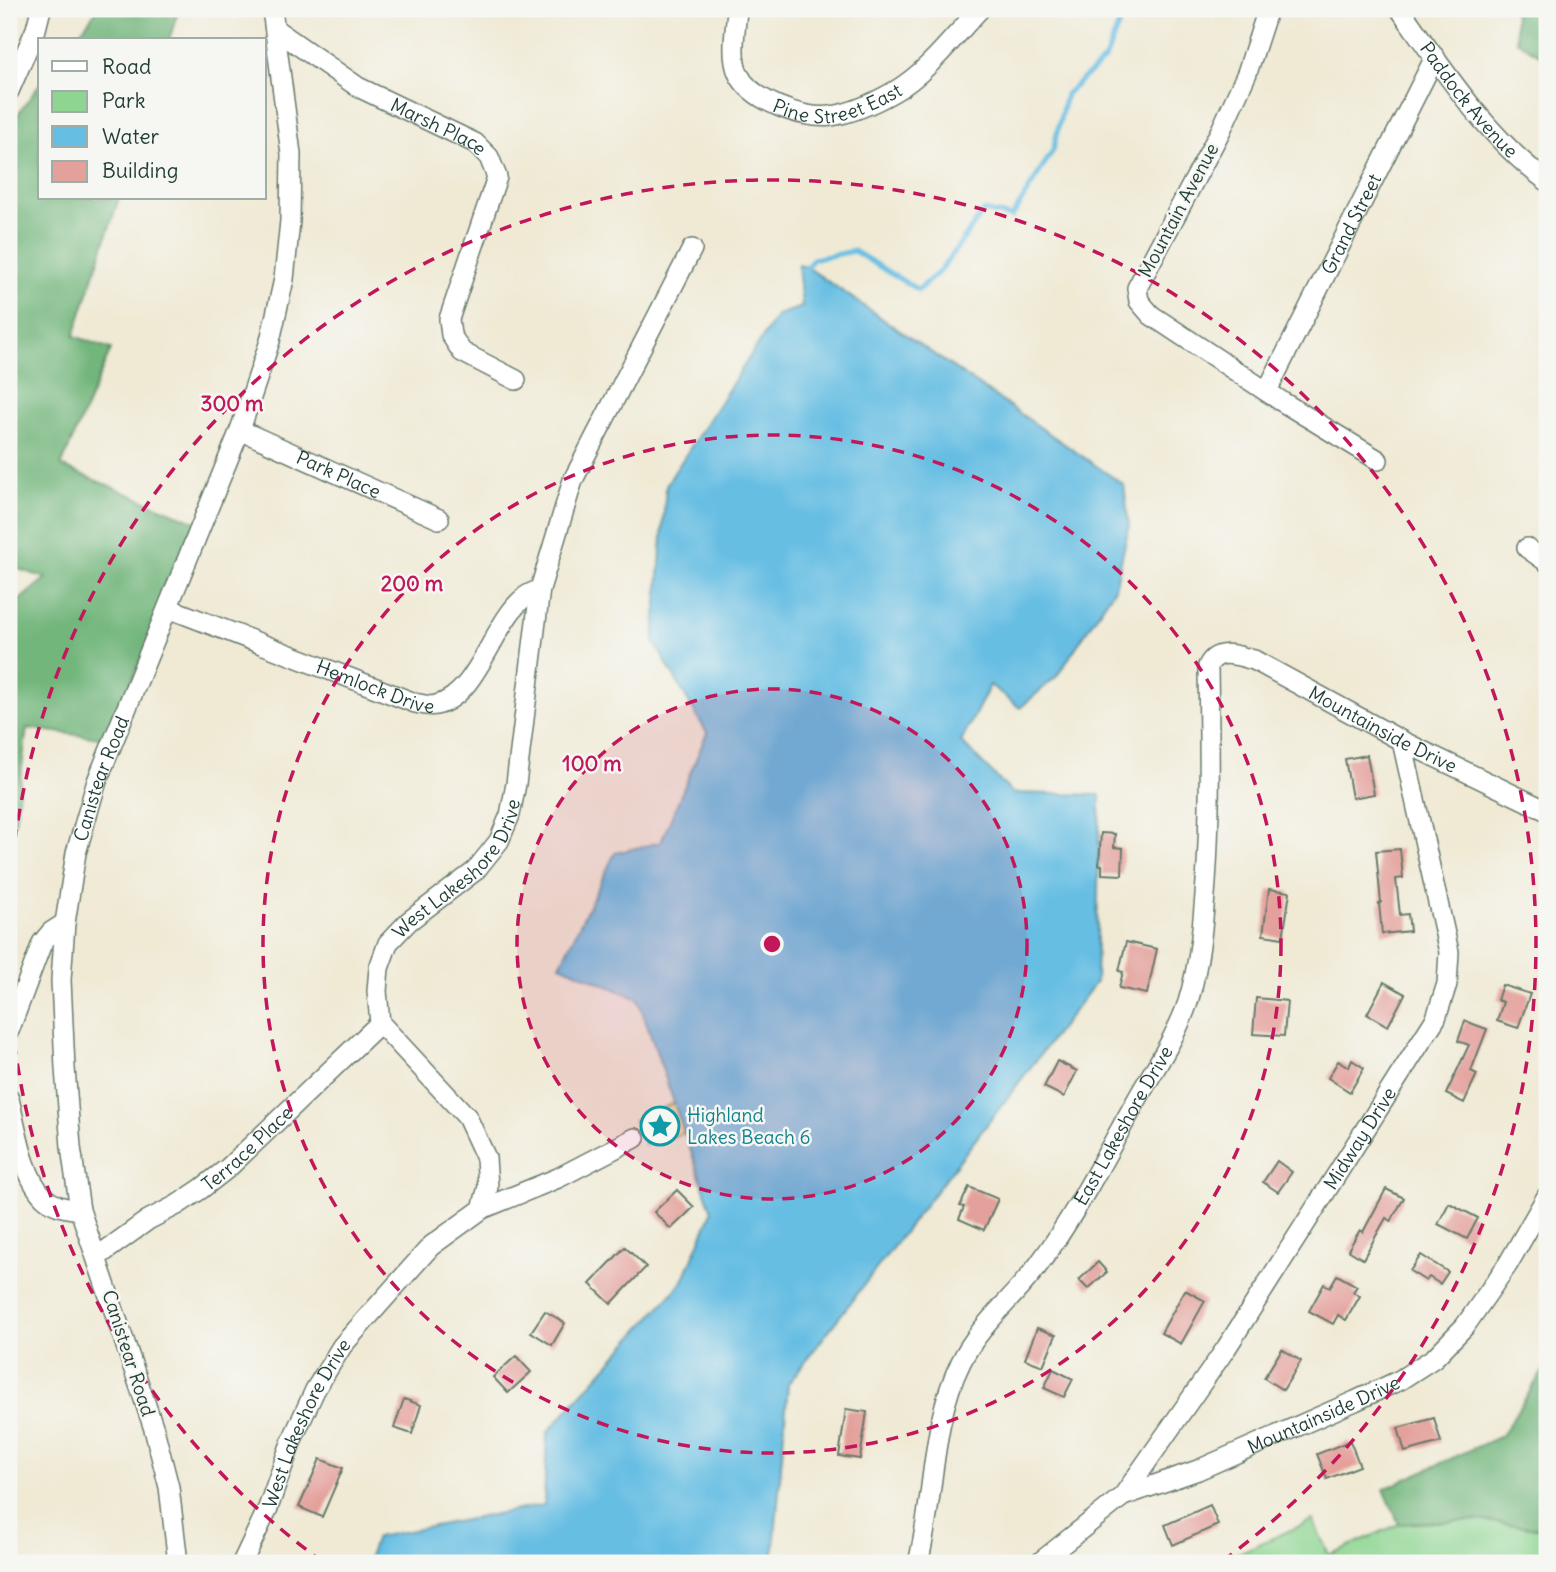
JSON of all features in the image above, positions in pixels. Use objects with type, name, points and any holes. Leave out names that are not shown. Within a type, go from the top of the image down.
[{"type":"street","points":[[9,91],[36,29],[41,9]]},
{"type":"street","name":"Canistear Road","points":[[178,1563],[169,1487],[154,1429],[80,1210],[71,1147],[61,980],[65,923],[76,853],[97,781],[240,430],[270,341],[284,279],[290,220],[291,154],[272,9]]},
{"type":"street","name":"Pine Street East","points":[[737,9],[734,54],[738,73],[758,97],[789,111],[829,117],[862,107],[897,90],[929,63],[980,9]]},
{"type":"street","name":"Mountain Avenue","points":[[1268,9],[1247,73],[1221,130],[1137,288],[1139,301],[1151,315],[1266,391],[1378,460]]},
{"type":"street","name":"Paddock Avenue","points":[[1401,9],[1488,125],[1522,163],[1547,181]]},
{"type":"street","name":"Marsh Place","points":[[275,29],[358,87],[475,143],[489,157],[497,177],[449,319],[451,335],[461,352],[516,380]]},
{"type":"street","name":"Grand Street","points":[[1266,391],[1435,57]]},
{"type":"street","name":"West Lakeshore Drive","points":[[380,1023],[377,991],[379,968],[388,943],[409,921],[475,871],[499,841],[510,815],[540,589],[573,480],[692,249]]},
{"type":"street","name":"Park Place","points":[[240,430],[439,519]]},
{"type":"street","points":[[1527,548],[1547,562]]},
{"type":"street","name":"Hemlock Drive","points":[[168,608],[415,703],[434,706],[449,700],[464,687],[511,614],[525,597],[540,589]]},
{"type":"street","name":"Mountainside Drive","points":[[1218,654],[1232,654],[1254,660],[1402,741],[1547,811]]},
{"type":"street","name":"East Lakeshore Drive","points":[[918,1563],[937,1444],[951,1385],[961,1362],[974,1339],[1038,1265],[1065,1227],[1171,1038],[1187,1004],[1199,960],[1203,926],[1210,832],[1208,666],[1211,658],[1218,654]]},
{"type":"street","name":"Midway Drive","points":[[1123,1496],[1227,1347],[1416,1054],[1436,1018],[1447,984],[1449,952],[1402,741]]},
{"type":"street","points":[[9,1031],[42,943],[51,932],[65,923]]},
{"type":"street","points":[[380,1023],[459,1108],[472,1126],[486,1158],[488,1187],[482,1209]]},
{"type":"street","name":"Terrace Place","points":[[97,1256],[148,1220],[177,1205],[228,1168],[380,1023]]},
{"type":"street","points":[[9,1099],[29,1176],[44,1197],[61,1208],[80,1210]]},
{"type":"street","name":"West Lakeshore Drive","points":[[242,1563],[268,1508],[292,1440],[315,1390],[342,1346],[430,1246],[482,1209],[558,1178],[635,1138]]},
{"type":"street","name":"Mountainside Drive","points":[[1039,1563],[1123,1496],[1198,1469],[1355,1401],[1400,1380],[1434,1358],[1465,1326],[1508,1264],[1547,1196]]},
{"type":"green space","points":[[98,9],[179,9],[170,38],[76,38]]},
{"type":"green space","points":[[1514,9],[1547,9],[1547,60],[1517,41]]},
{"type":"green space","points":[[38,87],[38,200],[118,200],[74,336],[111,349],[61,466],[201,524],[106,739],[27,728],[15,822],[9,825],[9,609],[46,578],[9,566],[9,126]]},
{"type":"green space","points":[[1547,1365],[1547,1529],[1475,1520],[1399,1524],[1384,1489],[1501,1436]]},
{"type":"green space","points":[[1313,1520],[1329,1555],[1399,1524],[1475,1520],[1547,1529],[1547,1563],[1216,1563]]},
{"type":"sand","name":"Highland Lakes Beach 6","points":[[674,1103],[684,1133],[645,1144],[634,1120]]},
{"type":"water","points":[[798,265],[807,267],[1124,485],[1129,526],[1115,588],[1057,676],[1020,708],[990,685],[961,742],[1012,793],[1100,795],[1096,982],[788,1384],[773,1561],[367,1563],[376,1537],[544,1505],[547,1433],[683,1281],[712,1212],[638,999],[560,965],[615,853],[661,842],[707,733],[654,642],[666,485],[777,315],[802,307]]},
{"type":"building","points":[[1367,755],[1374,794],[1352,798],[1345,759]]},
{"type":"building","points":[[1101,833],[1115,834],[1114,847],[1123,848],[1122,875],[1102,874],[1102,865],[1099,865]]},
{"type":"building","points":[[1400,849],[1403,878],[1396,879],[1400,915],[1408,914],[1410,931],[1382,934],[1376,851]]},
{"type":"building","points":[[1269,889],[1290,892],[1283,938],[1263,935]]},
{"type":"building","points":[[1126,942],[1157,949],[1147,994],[1119,988],[1123,972],[1119,971]]},
{"type":"building","points":[[1384,982],[1405,994],[1388,1026],[1367,1014]]},
{"type":"building","points":[[1502,985],[1530,994],[1518,1028],[1497,1021],[1503,1002],[1497,1000]]},
{"type":"building","points":[[1256,998],[1287,1001],[1284,1036],[1253,1034]]},
{"type":"building","points":[[1465,1021],[1487,1029],[1471,1071],[1477,1074],[1464,1103],[1446,1094],[1469,1045],[1458,1041]]},
{"type":"building","points":[[1352,1060],[1364,1068],[1350,1092],[1328,1078],[1338,1061],[1349,1067]]},
{"type":"building","points":[[1057,1061],[1077,1071],[1064,1097],[1044,1087]]},
{"type":"building","points":[[1277,1161],[1292,1172],[1278,1192],[1263,1182]]},
{"type":"building","points":[[969,1187],[998,1199],[984,1230],[959,1219],[964,1207],[960,1206]]},
{"type":"building","points":[[1386,1189],[1404,1198],[1391,1221],[1386,1218],[1363,1259],[1348,1250],[1360,1230],[1363,1232]]},
{"type":"building","points":[[677,1190],[694,1207],[671,1229],[654,1212]]},
{"type":"building","points":[[1449,1203],[1478,1218],[1467,1239],[1438,1224]]},
{"type":"building","points":[[625,1247],[646,1267],[611,1304],[590,1284]]},
{"type":"building","points":[[1421,1255],[1448,1272],[1440,1284],[1429,1277],[1426,1281],[1410,1271]]},
{"type":"building","points":[[1098,1262],[1107,1272],[1088,1289],[1079,1280]]},
{"type":"building","points":[[1337,1275],[1357,1286],[1353,1292],[1360,1296],[1346,1320],[1338,1315],[1333,1324],[1309,1311],[1324,1284],[1330,1287]]},
{"type":"building","points":[[1185,1290],[1205,1301],[1181,1344],[1161,1333]]},
{"type":"building","points":[[545,1311],[565,1323],[552,1345],[531,1332]]},
{"type":"building","points":[[1037,1328],[1056,1335],[1043,1366],[1025,1359]]},
{"type":"building","points":[[1282,1349],[1301,1361],[1283,1390],[1264,1378]]},
{"type":"building","points":[[516,1356],[531,1372],[508,1393],[493,1377]]},
{"type":"building","points":[[1053,1369],[1073,1379],[1064,1397],[1044,1388]]},
{"type":"building","points":[[404,1399],[421,1405],[412,1434],[394,1428]]},
{"type":"building","points":[[846,1409],[867,1412],[860,1459],[839,1456]]},
{"type":"building","points":[[1434,1418],[1441,1442],[1405,1452],[1398,1428]]},
{"type":"building","points":[[1350,1441],[1360,1466],[1327,1479],[1317,1454]]},
{"type":"building","points":[[320,1459],[343,1468],[322,1517],[299,1507]]},
{"type":"building","points":[[1210,1505],[1218,1525],[1173,1545],[1165,1525]]},
{"type":"waterway","points":[[807,267],[813,259],[854,251],[918,290],[940,271],[984,211],[1012,217],[1053,150],[1066,94],[1105,59],[1120,21],[1136,9]]},
{"type":"place","name":"Highland Lakes Beach 6","points":[[660,1126]]}]
